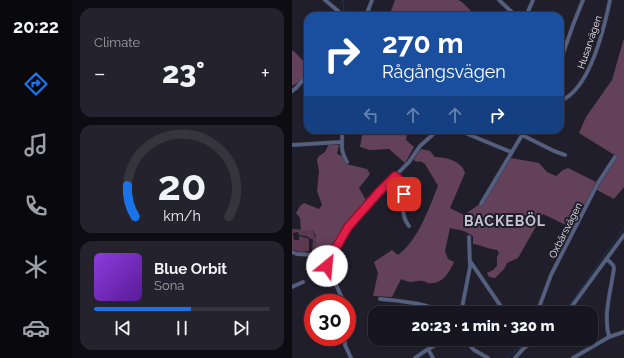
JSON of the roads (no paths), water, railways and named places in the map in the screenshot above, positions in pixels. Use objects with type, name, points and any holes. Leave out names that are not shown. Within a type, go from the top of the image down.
[{"type":"street","points":[[325,0],[339,12]]},
{"type":"street","points":[[368,12],[372,0]]},
{"type":"street","points":[[500,0],[512,12]]},
{"type":"street","points":[[528,12],[533,0]]},
{"type":"street","points":[[564,51],[583,0]]},
{"type":"street","name":"Husarvägen","points":[[564,99],[572,94],[585,78],[595,54],[610,0]]},
{"type":"street","points":[[292,91],[304,79]]},
{"type":"street","points":[[342,134],[343,154],[347,162]]},
{"type":"street","points":[[326,263],[348,227],[378,193],[409,162],[420,146],[434,134]]},
{"type":"street","points":[[468,134],[511,152]]},
{"type":"street","points":[[481,204],[522,135],[565,155]]},
{"type":"street","points":[[292,145],[341,142]]},
{"type":"street","name":"Oxbärsvägen","points":[[540,306],[551,275],[598,183],[615,158]]},
{"type":"street","points":[[395,176],[399,178],[404,188],[402,214],[409,226]]},
{"type":"street","points":[[572,306],[624,235]]},
{"type":"street","points":[[462,306],[468,280],[470,260],[469,237]]},
{"type":"street","points":[[292,252],[297,254],[313,255],[326,263],[340,294]]},
{"type":"street","points":[[607,259],[612,263],[614,268],[607,304],[607,329],[609,337]]},
{"type":"street","points":[[470,260],[501,306]]},
{"type":"street","points":[[292,287],[303,282]]},
{"type":"street","points":[[380,299],[398,300],[428,306]]},
{"type":"street","points":[[573,358],[609,337],[624,332]]},
{"type":"street","points":[[345,346],[350,358],[345,358]]},
{"type":"street","points":[[415,358],[433,346]]},
{"type":"street","points":[[470,346],[474,350],[488,358]]},
{"type":"street","points":[[515,358],[527,346]]},
{"type":"street","points":[[428,349],[433,358]]},
{"type":"waterway","points":[[343,0],[344,12]]},
{"type":"waterway","points":[[569,306],[624,227]]},
{"type":"waterway","points":[[506,358],[522,346]]},
{"type":"district","name":"BACKEBÖL","points":[[505,221]]}]
